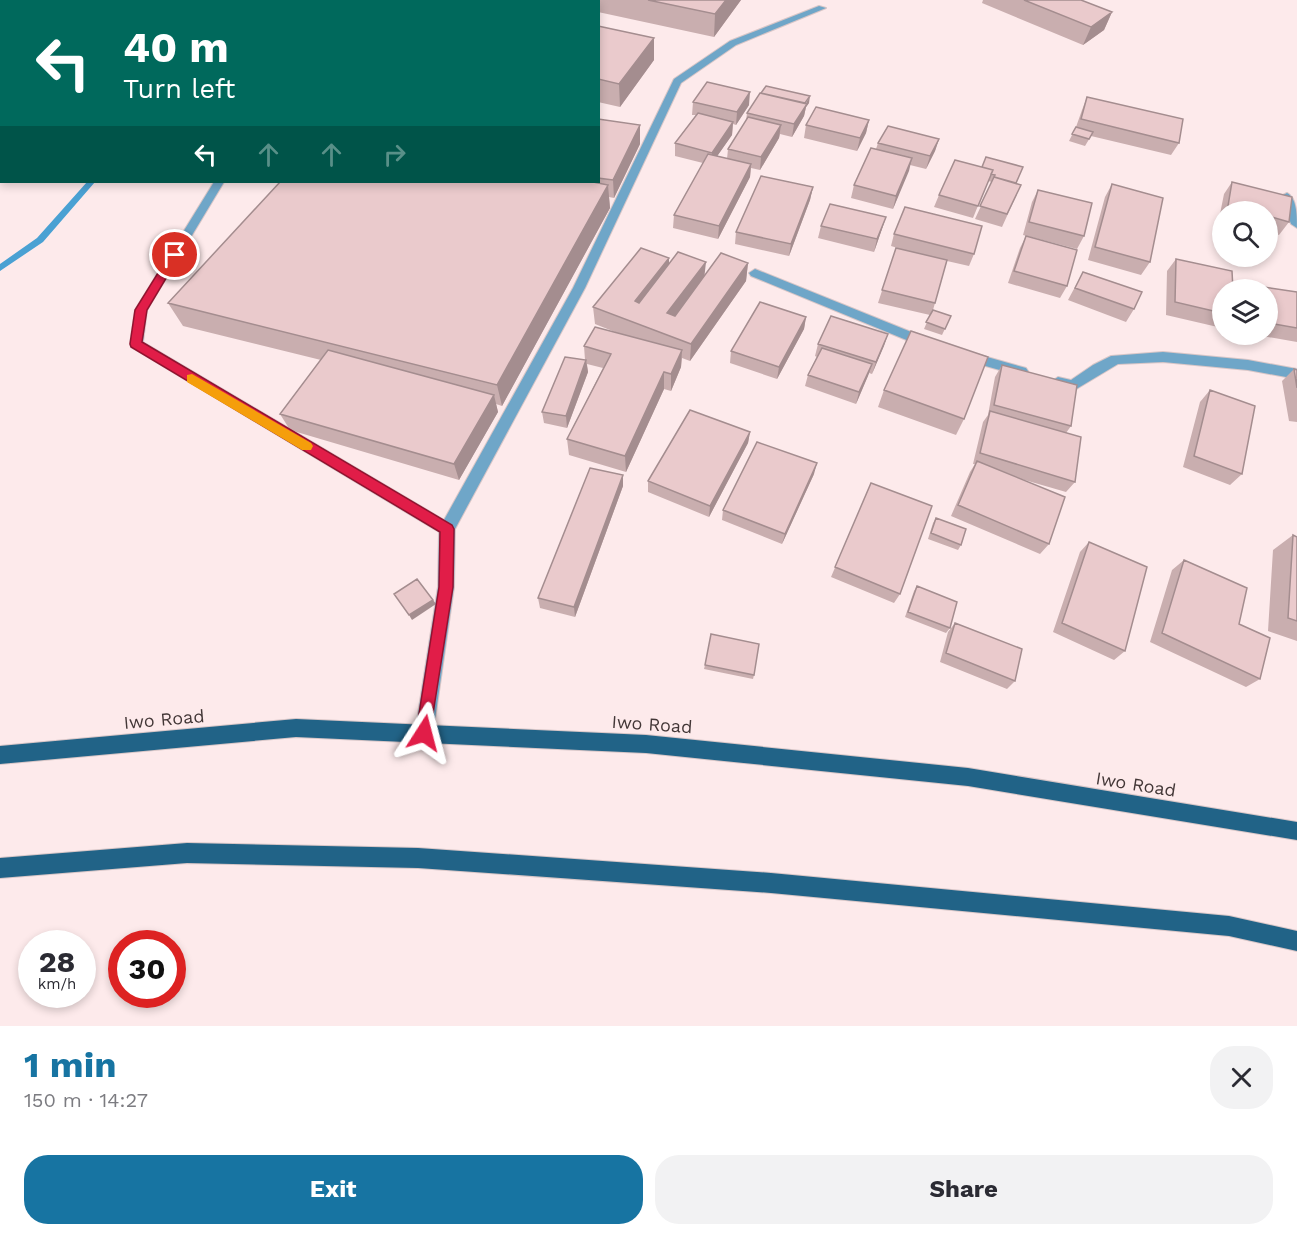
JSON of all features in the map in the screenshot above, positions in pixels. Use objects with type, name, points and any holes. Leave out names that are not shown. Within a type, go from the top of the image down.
[{"type":"main road","name":"Iwo Road","points":[[0,755],[296,728],[645,744],[968,777],[1297,831]]},
{"type":"main road","points":[[0,868],[187,853],[418,858],[795,885],[1229,926],[1297,941]]},
{"type":"street","points":[[424,733],[446,587],[447,529],[579,288],[676,81],[733,43],[822,8]]},
{"type":"street","points":[[218,183],[141,310],[136,344],[447,529]]},
{"type":"street","points":[[1287,196],[1297,224]]},
{"type":"street","points":[[754,273],[947,350],[1074,386],[1098,368],[1116,359],[1163,357],[1248,365],[1297,374]]},
{"type":"building","points":[[648,0],[726,0],[715,14]]},
{"type":"building","points":[[1024,0],[1081,0],[1112,12],[1091,27]]},
{"type":"building","points":[[600,26],[654,38],[619,84],[600,79]]},
{"type":"building","points":[[707,82],[750,92],[737,112],[693,102]]},
{"type":"building","points":[[766,86],[810,96],[805,103],[761,93]]},
{"type":"building","points":[[760,93],[807,104],[794,124],[747,113]]},
{"type":"building","points":[[1087,97],[1183,119],[1179,143],[1081,119]]},
{"type":"building","points":[[816,107],[869,120],[860,138],[806,125]]},
{"type":"building","points":[[698,113],[733,122],[712,153],[675,143]]},
{"type":"building","points":[[748,117],[781,125],[761,157],[728,149]]},
{"type":"building","points":[[600,119],[640,125],[613,180],[600,178]]},
{"type":"building","points":[[888,126],[939,139],[930,156],[878,143]]},
{"type":"building","points":[[1076,127],[1093,132],[1089,139],[1072,134]]},
{"type":"building","points":[[871,148],[912,158],[896,196],[854,185]]},
{"type":"building","points":[[708,154],[751,164],[719,226],[674,215]]},
{"type":"building","points":[[986,157],[1023,167],[1016,183],[994,177],[995,175],[991,174],[993,170],[982,167]]},
{"type":"building","points":[[955,160],[993,170],[978,206],[939,195]]},
{"type":"building","points":[[761,176],[813,187],[791,244],[736,232]]},
{"type":"building","points":[[994,177],[1021,185],[1007,214],[980,206]]},
{"type":"building","points":[[1232,182],[1292,197],[1289,222],[1278,219],[1278,201],[1229,201]]},
{"type":"building","points":[[279,183],[598,183],[608,185],[497,385],[168,303]]},
{"type":"building","points":[[1112,184],[1163,198],[1150,262],[1095,247]]},
{"type":"building","points":[[1038,190],[1092,203],[1084,236],[1029,222]]},
{"type":"building","points":[[830,204],[886,217],[877,239],[821,226]]},
{"type":"building","points":[[905,207],[982,226],[974,254],[894,234]]},
{"type":"building","points":[[1026,236],[1077,250],[1067,286],[1014,271]]},
{"type":"building","points":[[641,248],[669,258],[635,301],[639,303],[678,252],[706,262],[667,313],[675,316],[721,253],[748,263],[691,344],[593,307]]},
{"type":"building","points":[[896,248],[947,260],[935,303],[882,290]]},
{"type":"building","points":[[1176,259],[1232,271],[1232,279],[1212,279],[1212,311],[1175,302]]},
{"type":"building","points":[[1083,272],[1142,292],[1134,309],[1075,288]]},
{"type":"building","points":[[1278,289],[1297,292],[1297,328],[1278,325]]},
{"type":"building","points":[[760,302],[806,317],[779,367],[731,351]]},
{"type":"building","points":[[933,310],[951,316],[945,329],[926,322]]},
{"type":"building","points":[[831,316],[888,334],[876,362],[818,344]]},
{"type":"building","points":[[595,327],[682,350],[671,374],[664,372],[625,456],[567,439],[611,354],[584,346]]},
{"type":"building","points":[[911,331],[988,357],[964,419],[884,390]]},
{"type":"building","points":[[822,348],[872,364],[859,392],[808,375]]},
{"type":"building","points":[[328,350],[494,395],[454,464],[280,414]]},
{"type":"building","points":[[565,357],[586,360],[566,416],[542,412]]},
{"type":"building","points":[[1002,365],[1077,385],[1071,426],[994,405]]},
{"type":"building","points":[[1294,369],[1297,370],[1297,388]]},
{"type":"building","points":[[1210,390],[1255,406],[1242,474],[1194,456]]},
{"type":"building","points":[[690,410],[750,432],[710,506],[648,481]]},
{"type":"building","points":[[990,411],[1081,437],[1075,482],[980,453]]},
{"type":"building","points":[[757,442],[817,463],[785,534],[723,510]]},
{"type":"building","points":[[977,461],[1065,497],[1049,544],[958,505]]},
{"type":"building","points":[[590,468],[623,475],[574,607],[538,598]]},
{"type":"building","points":[[871,483],[932,506],[900,594],[835,567]]},
{"type":"building","points":[[936,518],[966,529],[961,545],[931,533]]},
{"type":"building","points":[[1293,535],[1297,537],[1297,621],[1288,618]]},
{"type":"building","points":[[1089,542],[1147,567],[1125,651],[1062,623]]},
{"type":"building","points":[[1184,560],[1247,588],[1239,624],[1270,638],[1260,679],[1162,633]]},
{"type":"building","points":[[417,579],[433,600],[409,615],[394,594]]},
{"type":"building","points":[[917,586],[957,602],[950,628],[908,612]]},
{"type":"building","points":[[955,623],[1022,649],[1015,681],[946,653]]},
{"type":"building","points":[[711,634],[759,644],[754,675],[705,665]]},
{"type":"waterway","points":[[0,268],[40,240],[90,183]]},
{"type":"slow traffic","points":[[192,378],[306,446]]},
{"type":"route","points":[[175,255],[141,310],[136,344],[447,529],[446,587],[424,733]]}]
